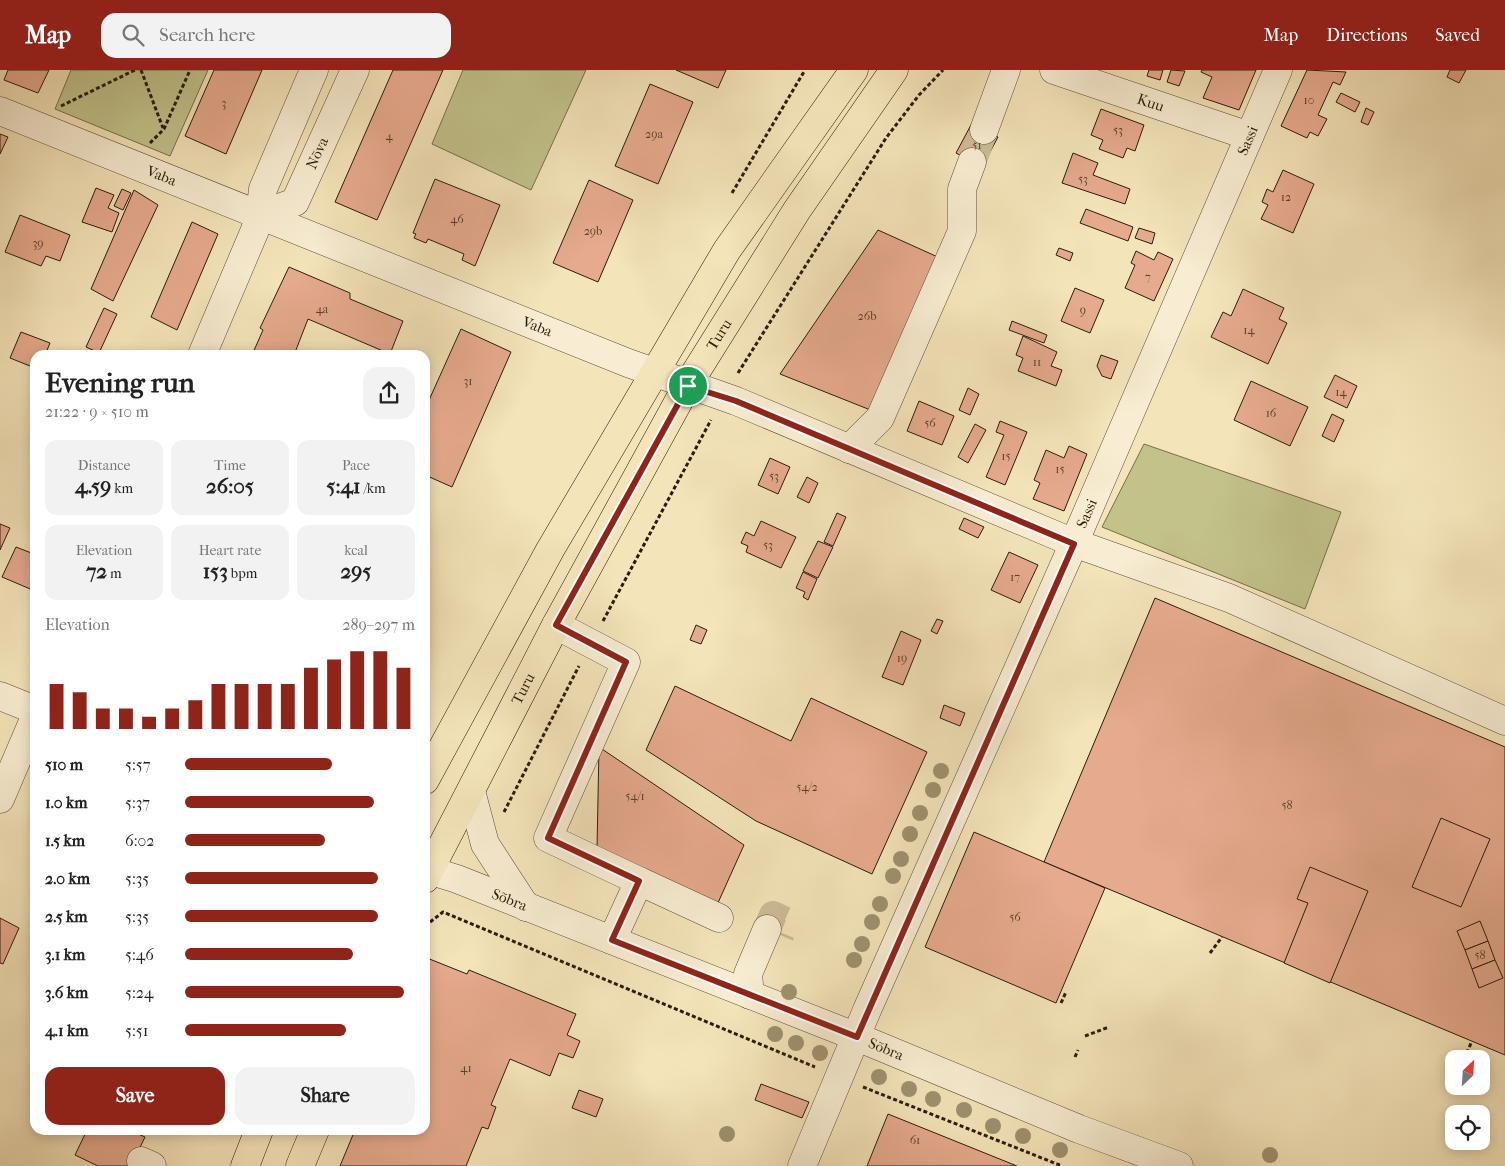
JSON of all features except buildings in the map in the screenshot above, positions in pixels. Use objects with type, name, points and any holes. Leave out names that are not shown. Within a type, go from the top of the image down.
[{"type":"main road","points":[[430,771],[550,550],[727,250],[854,70]]},
{"type":"main road","name":"Turu","points":[[430,866],[471,791],[556,625],[688,386],[797,210],[894,70]]},
{"type":"main road","points":[[245,1166],[257,1135]]},
{"type":"main road","points":[[300,1166],[313,1135]]},
{"type":"street","points":[[204,350],[260,215],[263,189],[314,70]]},
{"type":"street","name":"Nõva","points":[[260,215],[295,202],[355,70]]},
{"type":"street","points":[[984,130],[1006,70]]},
{"type":"street","name":"Kuu","points":[[1054,70],[1248,136]]},
{"type":"street","name":"Sassi","points":[[802,1166],[1074,544],[1278,70]]},
{"type":"street","name":"Vaba","points":[[0,111],[654,373],[723,397],[1074,544],[1229,598],[1505,721]]},
{"type":"street","points":[[849,449],[880,418],[962,231],[962,189],[972,162]]},
{"type":"street","points":[[556,625],[626,662],[548,838],[719,918]]},
{"type":"street","points":[[0,696],[30,708]]},
{"type":"street","points":[[0,799],[30,729]]},
{"type":"street","points":[[471,791],[485,844],[526,907]]},
{"type":"street","name":"Sõbra","points":[[430,874],[526,907],[612,940],[857,1037],[1079,1129],[1179,1166]]},
{"type":"street","points":[[612,940],[639,881]]},
{"type":"street","points":[[750,995],[748,974],[773,932]]},
{"type":"path","points":[[28,122],[135,70]]},
{"type":"path","points":[[141,70],[164,128]]},
{"type":"path","points":[[131,163],[164,128],[190,70]]},
{"type":"path","points":[[503,814],[591,643],[723,397],[886,138],[919,95],[943,70]]},
{"type":"path","points":[[430,922],[443,912],[840,1077],[1062,1166]]},
{"type":"path","points":[[1210,953],[1222,937]]},
{"type":"path","points":[[1061,1003],[1066,992]]},
{"type":"path","points":[[1085,1036],[1109,1027]]},
{"type":"path","points":[[1468,1050],[1472,1041]]},
{"type":"path","points":[[1076,1057],[1078,1050]]},
{"type":"green space","points":[[71,70],[208,70],[170,156],[55,109]]},
{"type":"green space","points":[[463,70],[586,70],[531,190],[432,144]]},
{"type":"green space","points":[[1144,444],[1341,512],[1305,609],[1102,527]]},
{"type":"tunnel","points":[[972,162],[984,130]]},
{"type":"tunnel","points":[[767,929],[773,915],[786,921],[780,935]]},
{"type":"route","points":[[688,386],[736,401],[1074,544],[867,1010],[857,1037],[612,940],[639,881],[548,838],[626,662],[556,625],[688,386]]}]
